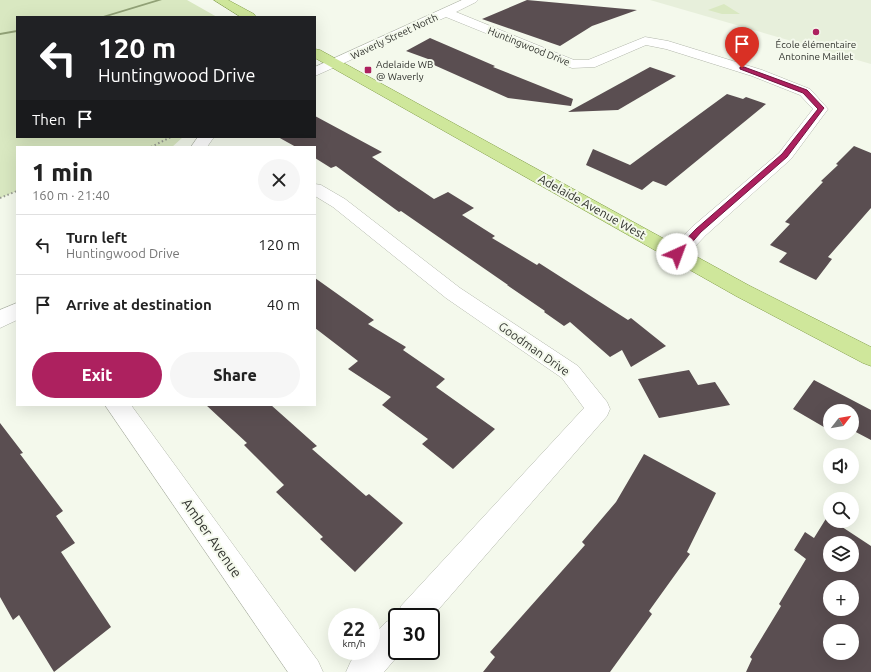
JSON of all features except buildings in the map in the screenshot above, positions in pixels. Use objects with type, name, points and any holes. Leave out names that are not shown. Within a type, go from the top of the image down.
[{"type":"main road","points":[[220,0],[248,16]]},
{"type":"main road","name":"Adelaide Avenue West","points":[[316,54],[771,306],[871,357]]},
{"type":"street","name":"Waverly Street North","points":[[316,72],[472,0]]},
{"type":"street","name":"Huntingwood Drive","points":[[445,12],[572,64],[590,64],[645,40],[668,45],[757,73],[805,92],[821,108],[784,156],[699,231],[677,254]]},
{"type":"street","name":"Goodman Drive","points":[[316,190],[339,203],[453,293],[570,372],[598,409],[420,608]]},
{"type":"street","points":[[0,320],[16,311]]},
{"type":"street","name":"Amber Avenue","points":[[118,406],[307,672]]},
{"type":"street","points":[[362,672],[388,643]]},
{"type":"path","points":[[153,146],[169,138]]},
{"type":"path","points":[[0,198],[16,191]]},
{"type":"shaded area","name":"École élémentaire Antonine Maillet","points":[[650,0],[871,0],[871,64]]},
{"type":"green space","points":[[0,0],[187,0],[215,16],[16,16],[16,138],[182,138],[173,146],[16,146],[16,191],[0,198]]},
{"type":"green space","points":[[724,4],[740,14],[722,14],[708,10]]},
{"type":"waterway","points":[[105,16],[160,0]]},
{"type":"waterway","points":[[0,34],[16,31]]},
{"type":"place","name":"École élémentaire Antonine Maillet","points":[[816,32]]},
{"type":"place","name":"Adelaide WB @ Waverly","points":[[368,70]]},
{"type":"route","points":[[677,254],[699,231],[784,156],[821,108],[805,92],[742,68]]}]
